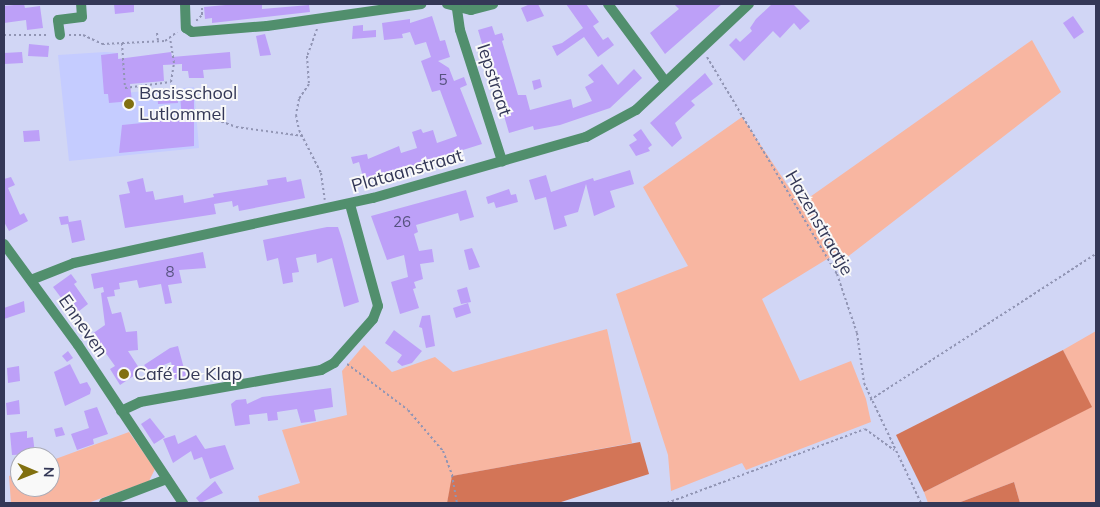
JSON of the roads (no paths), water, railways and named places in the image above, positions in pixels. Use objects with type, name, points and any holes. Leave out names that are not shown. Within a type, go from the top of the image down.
[{"type":"street","points":[[60,35],[58,20],[82,17],[81,4]]},
{"type":"street","points":[[185,4],[186,28],[192,32],[230,30],[421,4]]},
{"type":"street","points":[[447,4],[457,9],[471,10],[493,4]]},
{"type":"street","points":[[608,4],[665,81]]},
{"type":"street","name":"Plataanstraat","points":[[31,280],[74,263],[350,204],[502,161],[606,128],[636,110],[749,4]]},
{"type":"street","name":"Iepstraat","points":[[457,9],[460,30],[502,161]]},
{"type":"street","points":[[121,411],[140,402],[321,370],[340,356],[373,319],[378,306],[350,204]]},
{"type":"street","name":"Enneven","points":[[4,244],[31,280],[183,503]]},
{"type":"street","points":[[104,503],[167,479]]},
{"type":"place","name":"Basisschool Lutlommel","points":[[129,104]]},
{"type":"place","name":"Café De Klap","points":[[124,374]]}]
